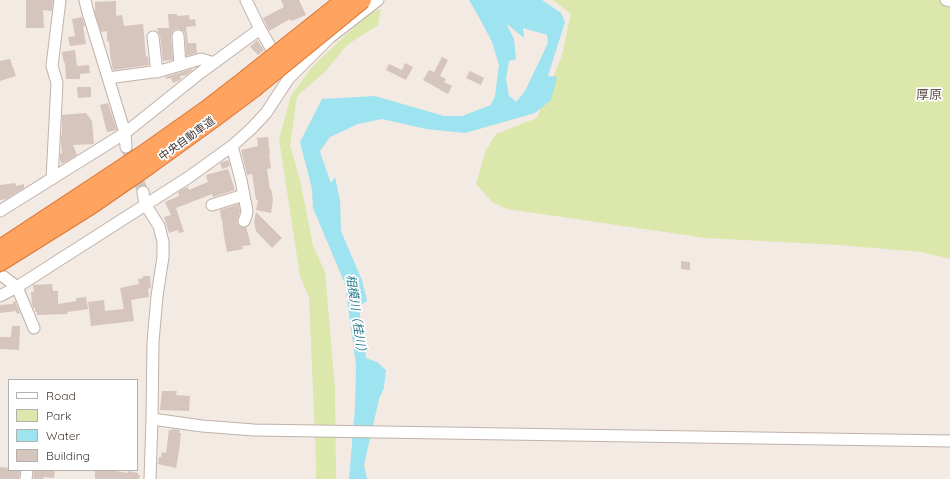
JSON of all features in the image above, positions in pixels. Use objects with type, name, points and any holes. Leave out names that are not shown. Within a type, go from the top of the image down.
[{"type":"highway","name":"中央自動車道","points":[[2,270],[214,119],[250,83],[344,0]]},
{"type":"highway","name":"中央自動車道","points":[[0,248],[141,155],[206,109],[250,83],[363,0]]},
{"type":"street","points":[[52,178],[57,83],[52,66],[60,0]]},
{"type":"street","points":[[85,0],[125,133],[126,147]]},
{"type":"street","points":[[246,0],[260,29],[289,78]]},
{"type":"street","points":[[0,296],[17,287],[189,177],[232,146],[266,113],[289,78],[329,38],[378,0]]},
{"type":"street","points":[[946,0],[950,1]]},
{"type":"street","points":[[0,212],[125,133],[200,72],[260,29]]},
{"type":"street","points":[[178,36],[180,65]]},
{"type":"street","points":[[153,37],[157,72]]},
{"type":"street","points":[[108,78],[157,72],[201,59],[214,63]]},
{"type":"street","points":[[232,146],[247,211],[244,221]]},
{"type":"street","points":[[143,192],[145,204],[159,226],[164,242],[164,257],[153,342],[150,479]]},
{"type":"street","points":[[212,205],[244,195]]},
{"type":"street","points":[[2,270],[17,287],[34,328]]},
{"type":"street","points":[[152,419],[202,426],[254,430],[950,441]]},
{"type":"green space","points":[[553,0],[950,0],[950,259],[921,252],[838,245],[706,238],[507,209],[492,202],[476,184],[486,150],[496,134],[537,118],[562,55],[571,14]]},
{"type":"green space","points":[[381,9],[378,25],[347,45],[325,72],[297,96],[290,146],[300,180],[313,246],[325,272],[335,389],[336,479],[316,479],[309,297],[300,276],[279,139],[291,96],[312,67],[369,13]]},
{"type":"water","name":"相模川（桂川）","points":[[469,0],[542,0],[561,13],[565,22],[548,76],[557,77],[551,100],[535,113],[465,133],[426,129],[382,119],[358,124],[330,137],[320,151],[331,183],[335,177],[340,200],[341,231],[362,280],[367,301],[359,306],[366,358],[377,362],[386,370],[384,388],[379,399],[364,465],[367,479],[349,479],[355,408],[356,365],[345,284],[313,208],[312,189],[300,142],[322,99],[375,96],[444,116],[462,116],[491,105],[495,96],[499,65],[492,42]],"holes":[[[506,23],[524,38],[523,28],[547,35],[548,43],[525,91],[516,102],[509,96],[506,79],[509,61],[516,59],[514,39]]]},
{"type":"building","points":[[26,0],[53,0],[52,11],[43,10],[44,28],[26,28]]},
{"type":"building","points":[[281,0],[299,0],[306,15],[291,21],[290,19],[269,31],[263,18],[284,7]]},
{"type":"building","points":[[116,1],[116,16],[122,15],[124,26],[143,24],[146,57],[148,56],[149,65],[113,70],[109,41],[107,41],[107,31],[101,32],[95,13],[95,2]]},
{"type":"building","points":[[168,14],[177,14],[177,16],[189,15],[190,20],[195,19],[196,26],[186,27],[188,43],[196,43],[197,53],[186,56],[184,32],[177,29],[174,30],[171,36],[173,60],[163,61],[160,36],[157,28],[169,28]]},
{"type":"building","points":[[82,17],[85,26],[83,26],[86,44],[70,46],[68,37],[75,36],[72,19]]},
{"type":"building","points":[[257,40],[264,50],[258,55],[250,47]]},
{"type":"building","points":[[75,50],[77,66],[89,65],[90,73],[80,74],[80,79],[66,79],[65,63],[62,52]]},
{"type":"building","points":[[442,57],[448,60],[440,76],[446,79],[444,82],[452,86],[448,94],[423,80],[429,70],[434,72]]},
{"type":"building","points":[[10,59],[16,76],[0,81],[0,61]]},
{"type":"building","points":[[405,63],[413,67],[406,80],[386,70],[389,64],[402,70]]},
{"type":"building","points":[[192,69],[193,70],[186,75],[180,76],[180,80],[173,83],[171,78],[166,79],[165,77]]},
{"type":"building","points":[[470,71],[484,78],[481,85],[466,78]]},
{"type":"building","points":[[77,87],[91,87],[91,97],[78,98]]},
{"type":"building","points":[[108,103],[117,130],[107,132],[100,105]]},
{"type":"building","points":[[86,113],[92,121],[94,144],[73,145],[77,155],[62,164],[60,154],[62,153],[62,115]]},
{"type":"building","points":[[268,137],[271,168],[267,169],[273,200],[271,213],[256,210],[258,200],[256,200],[252,174],[247,175],[241,150],[258,146],[257,138]]},
{"type":"building","points":[[228,160],[230,166],[222,169],[220,163]]},
{"type":"building","points":[[228,169],[235,190],[213,197],[212,194],[176,208],[184,232],[179,233],[178,230],[169,233],[164,217],[171,215],[165,202],[179,196],[178,192],[182,189],[188,187],[189,190],[208,182],[206,175]]},
{"type":"building","points":[[15,183],[16,186],[24,184],[24,188],[6,199],[0,200],[0,185]]},
{"type":"building","points":[[239,204],[240,211],[237,222],[239,226],[246,227],[251,245],[242,246],[243,249],[227,252],[220,210]]},
{"type":"building","points":[[256,212],[282,238],[272,248],[256,231],[254,222]]},
{"type":"building","points":[[681,261],[690,262],[690,270],[681,269]]},
{"type":"building","points":[[143,276],[150,276],[151,288],[148,289],[149,297],[131,300],[134,321],[91,326],[88,302],[104,300],[105,311],[124,309],[120,288],[139,284],[138,279],[143,278]]},
{"type":"building","points":[[52,284],[53,291],[58,291],[58,304],[76,301],[76,298],[86,297],[88,309],[67,312],[68,314],[37,315],[37,312],[35,312],[35,308],[33,308],[32,304],[31,292],[34,292],[33,285]]},
{"type":"building","points":[[15,301],[20,313],[17,314],[16,311],[0,313],[0,305],[13,304]]},
{"type":"building","points":[[12,326],[20,326],[19,350],[0,349],[0,337],[11,337]]},
{"type":"building","points":[[162,391],[177,391],[176,395],[190,396],[189,411],[160,410]]},
{"type":"building","points":[[169,430],[180,430],[179,433],[181,433],[176,468],[158,464],[159,457],[161,457],[162,452],[166,453]]},
{"type":"building","points":[[0,467],[8,468],[8,471],[20,471],[19,479],[0,479]]},
{"type":"building","points":[[34,471],[55,471],[54,478],[44,477],[43,479],[33,479]]},
{"type":"building","points":[[95,471],[116,471],[128,473],[128,471],[138,473],[138,475],[140,475],[139,479],[95,479]]},
{"type":"tunnel","points":[[126,147],[143,192]]},
{"type":"district","name":"厚原","points":[[929,95]]}]
